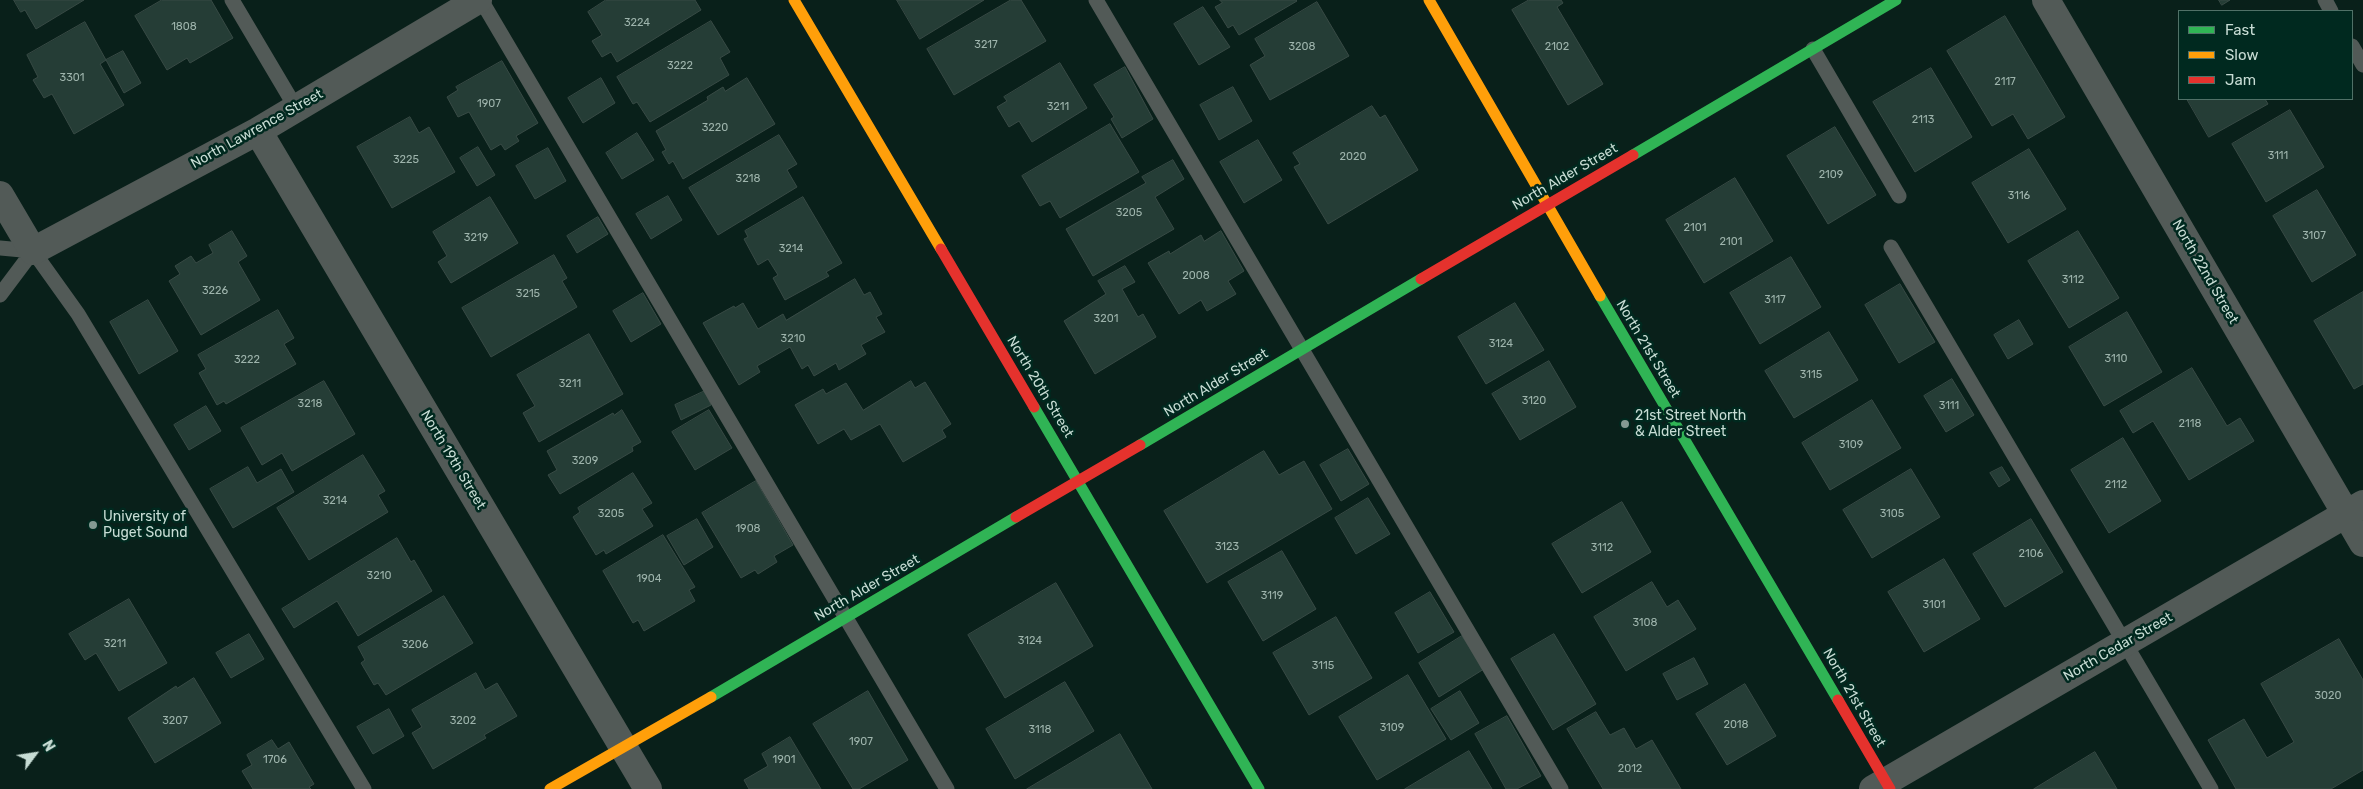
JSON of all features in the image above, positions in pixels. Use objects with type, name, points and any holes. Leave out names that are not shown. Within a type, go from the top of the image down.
[{"type":"street","name":"North Lawrence Street","points":[[33,251],[258,131],[479,0]]},
{"type":"street","name":"North 20th Street","points":[[794,0],[1259,789]]},
{"type":"street","name":"North 21st Street","points":[[1429,0],[1883,786]]},
{"type":"street","name":"North Alder Street","points":[[550,789],[624,748],[846,618],[1896,0]]},
{"type":"street","name":"North 22nd Street","points":[[2046,0],[2354,509],[2363,543]]},
{"type":"street","name":"North 19th Street","points":[[258,131],[648,789]]},
{"type":"street","points":[[0,195],[33,251]]},
{"type":"street","name":"North Cedar Street","points":[[1883,786],[2354,509]]},
{"type":"lane","points":[[232,0],[296,108]]},
{"type":"lane","points":[[479,0],[947,789]]},
{"type":"lane","points":[[1096,0],[1561,789]]},
{"type":"lane","points":[[2353,48],[2363,65]]},
{"type":"lane","points":[[1812,49],[1899,196]]},
{"type":"lane","points":[[1891,247],[2211,789]]},
{"type":"lane","points":[[0,248],[33,251],[78,314],[364,789]]},
{"type":"lane","points":[[0,295],[33,251]]},
{"type":"building","points":[[14,0],[84,0],[36,29],[25,10],[21,12]]},
{"type":"building","points":[[162,0],[211,0],[233,38],[190,63],[187,58],[167,70],[135,16]]},
{"type":"building","points":[[606,0],[695,0],[701,10],[617,62],[611,52],[602,57],[592,41],[602,35],[588,12]]},
{"type":"building","points":[[897,0],[984,0],[920,39]]},
{"type":"building","points":[[1011,0],[1021,0],[1046,41],[954,95],[927,49]]},
{"type":"building","points":[[1220,0],[1297,1],[1239,35],[1233,25],[1228,28],[1215,7],[1222,3]]},
{"type":"building","points":[[1529,0],[1561,0],[1563,3],[1557,7],[1603,84],[1568,105],[1512,10]]},
{"type":"building","points":[[2219,0],[2230,0],[2222,5]]},
{"type":"building","points":[[1317,2],[1349,56],[1270,100],[1250,65],[1265,56],[1255,39]]},
{"type":"building","points":[[1203,7],[1230,47],[1199,65],[1174,24]]},
{"type":"building","points":[[2005,16],[2065,117],[2028,139],[2013,114],[1992,126],[1947,51]]},
{"type":"building","points":[[711,21],[730,52],[720,58],[729,75],[650,122],[637,102],[633,104],[617,77]]},
{"type":"building","points":[[85,22],[106,60],[100,64],[124,105],[74,134],[52,94],[44,98],[33,80],[38,77],[27,55]]},
{"type":"building","points":[[123,51],[141,83],[124,93],[106,60]]},
{"type":"building","points":[[502,61],[538,123],[516,136],[519,141],[505,150],[501,144],[491,150],[469,112],[458,117],[447,97],[458,90],[456,87]]},
{"type":"building","points":[[1060,63],[1087,108],[1032,142],[1019,121],[1009,127],[997,107],[1007,101],[1004,97]]},
{"type":"building","points":[[1125,67],[1153,119],[1122,138],[1111,119],[1114,117],[1094,85]]},
{"type":"building","points":[[1931,68],[1972,137],[1915,172],[1873,102]]},
{"type":"building","points":[[601,78],[615,103],[583,123],[568,98]]},
{"type":"building","points":[[747,78],[775,124],[683,179],[673,161],[669,164],[662,152],[666,150],[656,131],[708,100],[707,97],[723,87],[725,91]]},
{"type":"building","points":[[1233,87],[1252,121],[1219,140],[1200,105]]},
{"type":"building","points":[[2188,100],[2266,100],[2268,104],[2209,137]]},
{"type":"building","points":[[1372,106],[1380,118],[1385,115],[1418,170],[1328,224],[1294,167],[1300,164],[1293,153]]},
{"type":"building","points":[[2290,110],[2324,167],[2266,202],[2232,144]]},
{"type":"building","points":[[410,117],[419,133],[429,127],[455,172],[392,208],[357,147]]},
{"type":"building","points":[[1110,124],[1139,172],[1060,218],[1050,201],[1040,206],[1022,176]]},
{"type":"building","points":[[1835,127],[1876,195],[1828,224],[1787,156]]},
{"type":"building","points":[[637,133],[654,160],[622,179],[606,153]]},
{"type":"building","points":[[779,135],[797,164],[787,170],[797,187],[718,235],[689,188]]},
{"type":"building","points":[[1258,140],[1282,180],[1244,203],[1220,162]]},
{"type":"building","points":[[478,147],[495,175],[477,186],[460,158]]},
{"type":"building","points":[[548,148],[566,181],[535,199],[516,166]]},
{"type":"building","points":[[2029,149],[2066,209],[2008,243],[1972,183]]},
{"type":"building","points":[[1173,160],[1184,179],[1155,197],[1174,229],[1093,276],[1066,229],[1146,183],[1142,177]]},
{"type":"building","points":[[1735,178],[1773,241],[1704,283],[1666,220]]},
{"type":"building","points":[[2317,190],[2356,255],[2312,282],[2273,216]]},
{"type":"building","points":[[668,196],[682,220],[651,239],[636,214]]},
{"type":"building","points":[[490,197],[518,243],[451,283],[438,262],[447,256],[433,232]]},
{"type":"building","points":[[803,197],[842,263],[826,272],[829,276],[785,300],[773,278],[778,275],[768,259],[758,265],[744,239],[748,237],[745,231]]},
{"type":"building","points":[[598,217],[608,234],[577,253],[567,236]]},
{"type":"building","points":[[232,231],[247,256],[238,262],[260,300],[201,335],[169,281],[180,274],[175,266],[191,256],[196,263],[213,253],[209,245]]},
{"type":"building","points":[[1221,231],[1244,271],[1228,281],[1236,294],[1207,311],[1201,300],[1179,314],[1148,263],[1169,251],[1170,254],[1201,235],[1204,241]]},
{"type":"building","points":[[2078,231],[2119,298],[2069,328],[2028,261]]},
{"type":"building","points":[[554,255],[567,278],[562,281],[577,307],[491,357],[462,308]]},
{"type":"building","points":[[1791,257],[1821,307],[1760,344],[1730,293]]},
{"type":"building","points":[[1125,266],[1135,282],[1122,289],[1138,317],[1143,314],[1156,337],[1095,374],[1064,321],[1106,294],[1098,281]]},
{"type":"building","points":[[855,279],[864,295],[870,292],[882,314],[876,317],[885,332],[861,345],[866,354],[839,370],[836,363],[814,376],[808,365],[802,369],[790,347],[757,366],[760,372],[739,385],[703,323],[743,303],[758,329],[783,314],[786,320]]},
{"type":"building","points":[[1900,284],[1935,342],[1899,363],[1865,305]]},
{"type":"building","points":[[2363,292],[2363,384],[2354,389],[2314,321]]},
{"type":"building","points":[[643,293],[661,324],[631,342],[613,311]]},
{"type":"building","points":[[148,300],[178,351],[139,374],[110,322]]},
{"type":"building","points":[[1515,303],[1544,350],[1486,384],[1458,337]]},
{"type":"building","points":[[278,310],[294,338],[284,344],[296,364],[226,404],[224,401],[217,405],[199,373],[206,369],[198,355]]},
{"type":"building","points":[[2127,312],[2162,372],[2104,406],[2069,347]]},
{"type":"building","points":[[2019,320],[2033,344],[2008,359],[1994,335]]},
{"type":"building","points":[[1829,332],[1858,380],[1794,418],[1765,371]]},
{"type":"building","points":[[589,334],[623,394],[539,442],[523,413],[535,406],[517,375]]},
{"type":"building","points":[[1549,361],[1576,407],[1520,440],[1492,394]]},
{"type":"building","points":[[2192,368],[2227,426],[2240,418],[2254,441],[2189,480],[2153,421],[2133,433],[2120,411]]},
{"type":"building","points":[[1952,379],[1974,415],[1946,432],[1924,396]]},
{"type":"building","points":[[324,381],[355,434],[292,471],[282,453],[262,465],[241,428]]},
{"type":"building","points":[[911,381],[915,388],[925,382],[951,424],[942,430],[946,437],[903,462],[880,424],[851,440],[844,429],[818,444],[795,405],[823,389],[826,394],[846,383],[863,410]]},
{"type":"building","points":[[705,391],[711,405],[681,420],[675,405]]},
{"type":"building","points":[[1872,400],[1901,448],[1830,490],[1802,443]]},
{"type":"building","points":[[206,406],[221,431],[189,450],[174,425]]},
{"type":"building","points":[[622,410],[641,442],[632,447],[633,451],[560,494],[548,475],[557,470],[547,451],[613,413],[614,415]]},
{"type":"building","points":[[709,410],[732,448],[695,470],[672,432]]},
{"type":"building","points":[[2123,438],[2161,501],[2109,533],[2071,470]]},
{"type":"building","points":[[1348,449],[1369,484],[1341,501],[1320,465]]},
{"type":"building","points":[[1264,451],[1279,475],[1304,461],[1332,509],[1207,583],[1164,511]]},
{"type":"building","points":[[363,455],[385,491],[378,495],[388,512],[309,560],[277,508]]},
{"type":"building","points":[[248,467],[257,483],[281,469],[294,492],[233,528],[210,489]]},
{"type":"building","points":[[2002,467],[2010,480],[1999,487],[1990,473]]},
{"type":"building","points":[[1911,469],[1940,517],[1872,558],[1843,510]]},
{"type":"building","points":[[633,473],[652,503],[642,509],[653,526],[606,554],[604,550],[596,555],[573,517],[580,512],[578,508]]},
{"type":"building","points":[[756,481],[793,545],[774,556],[777,562],[758,574],[755,570],[741,578],[702,513]]},
{"type":"building","points":[[1368,498],[1390,534],[1356,554],[1335,518]]},
{"type":"building","points":[[1622,502],[1651,552],[1582,593],[1552,544]]},
{"type":"building","points":[[697,519],[713,547],[684,565],[667,536]]},
{"type":"building","points":[[2031,519],[2063,572],[2005,607],[1973,554]]},
{"type":"building","points":[[663,535],[695,587],[689,590],[695,601],[644,631],[638,620],[633,623],[603,571]]},
{"type":"building","points":[[397,538],[411,562],[414,560],[432,591],[358,636],[337,601],[294,628],[282,609]]},
{"type":"building","points":[[1282,551],[1316,609],[1263,641],[1228,582]]},
{"type":"building","points":[[1944,559],[1980,619],[1924,652],[1888,592]]},
{"type":"building","points":[[1652,582],[1667,607],[1678,600],[1696,629],[1626,671],[1594,617]]},
{"type":"building","points":[[1056,583],[1093,646],[1005,698],[968,635]]},
{"type":"building","points":[[1430,592],[1454,632],[1418,653],[1395,613]]},
{"type":"building","points":[[444,596],[473,643],[386,695],[378,683],[374,685],[361,663],[365,660],[358,647]]},
{"type":"building","points":[[129,599],[167,663],[119,691],[96,653],[85,660],[69,634]]},
{"type":"building","points":[[1336,617],[1372,678],[1309,715],[1273,653]]},
{"type":"building","points":[[249,634],[264,659],[231,678],[216,653]]},
{"type":"building","points":[[1554,634],[1596,704],[1553,730],[1511,659]]},
{"type":"building","points":[[1462,636],[1484,669],[1439,697],[1419,663]]},
{"type":"building","points":[[2339,639],[2363,680],[2363,770],[2331,789],[2236,789],[2208,740],[2244,719],[2267,758],[2294,742],[2261,684]]},
{"type":"building","points":[[1694,658],[1708,684],[1677,700],[1663,674]]},
{"type":"building","points":[[476,673],[485,690],[497,683],[517,716],[484,735],[486,738],[433,769],[412,733],[422,727],[412,710]]},
{"type":"building","points":[[1408,675],[1446,739],[1377,780],[1339,717]]},
{"type":"building","points":[[194,678],[221,723],[155,763],[128,718],[176,686],[177,688]]},
{"type":"building","points":[[1065,682],[1094,731],[1015,779],[986,729]]},
{"type":"building","points":[[1745,684],[1776,736],[1727,765],[1696,714]]},
{"type":"building","points":[[868,691],[908,760],[859,789],[853,789],[813,724]]},
{"type":"building","points":[[1460,691],[1479,723],[1451,740],[1431,709]]},
{"type":"building","points":[[389,709],[404,736],[373,754],[357,727]]},
{"type":"building","points":[[1596,712],[1610,735],[1624,728],[1636,749],[1652,740],[1681,789],[1603,789],[1567,729]]},
{"type":"building","points":[[1507,716],[1541,776],[1517,789],[1506,789],[1475,734]]},
{"type":"building","points":[[1120,734],[1152,789],[1027,789]]},
{"type":"building","points":[[790,737],[821,789],[749,789],[744,780],[768,766],[762,754]]},
{"type":"building","points":[[272,740],[278,749],[289,742],[314,784],[309,787],[311,789],[253,789],[242,771],[252,765],[247,755]]},
{"type":"building","points":[[1469,751],[1492,789],[1405,789]]},
{"type":"building","points":[[2095,752],[2117,789],[2034,789]]},
{"type":"traffic: fast","points":[[1633,155],[1896,0]]},
{"type":"traffic: fast","points":[[1140,445],[1421,279]]},
{"type":"traffic: fast","points":[[1600,296],[1838,700]]},
{"type":"traffic: fast","points":[[1034,407],[1259,789]]},
{"type":"traffic: fast","points":[[711,697],[1016,517]]},
{"type":"traffic: slow","points":[[794,0],[941,249]]},
{"type":"traffic: slow","points":[[1429,0],[1600,296]]},
{"type":"traffic: slow","points":[[550,789],[711,697]]},
{"type":"traffic: jam","points":[[1421,279],[1633,155]]},
{"type":"traffic: jam","points":[[941,249],[1034,407]]},
{"type":"traffic: jam","points":[[1016,517],[1140,445]]},
{"type":"traffic: jam","points":[[1838,700],[1890,789]]},
{"type":"place","name":"21st Street North & Alder Street","points":[[1625,424]]},
{"type":"place","name":"University of Puget Sound","points":[[93,525]]}]
